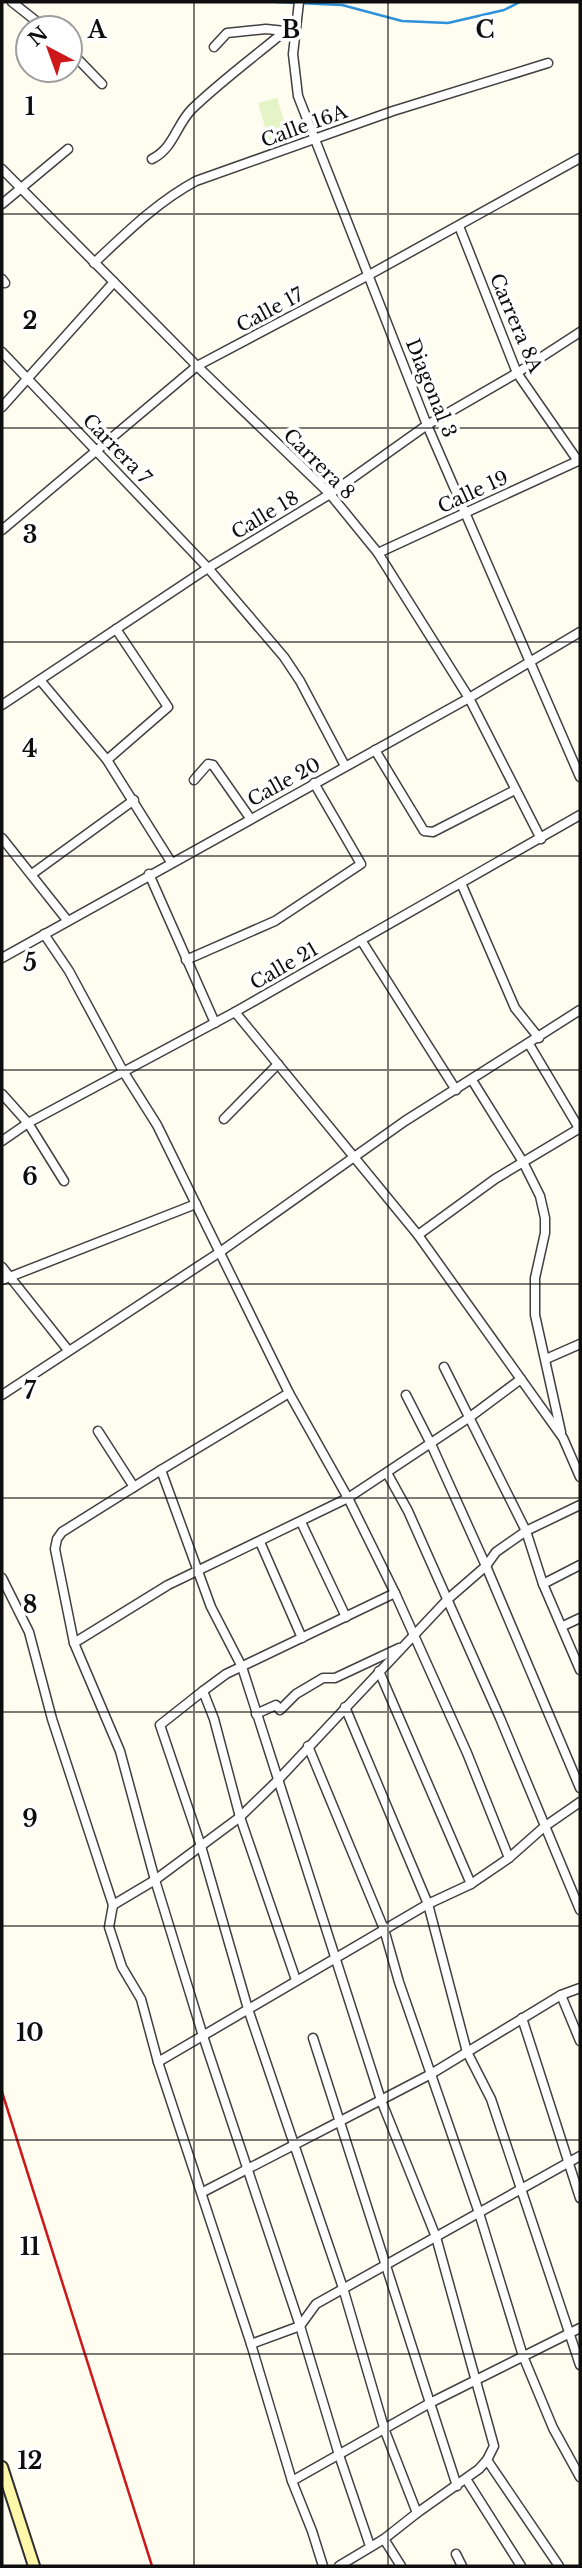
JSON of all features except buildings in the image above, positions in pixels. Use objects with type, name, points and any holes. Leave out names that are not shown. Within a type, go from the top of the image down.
[{"type":"main road","points":[[2,2467],[34,2566]]},
{"type":"street","points":[[12,2],[27,14]]},
{"type":"street","name":"Diagonal 3","points":[[299,2],[293,71],[298,96],[427,425],[580,777]]},
{"type":"street","points":[[152,159],[163,153],[191,110],[297,22]]},
{"type":"street","points":[[214,47],[227,33],[266,29],[285,31]]},
{"type":"street","name":"Calle 16A","points":[[94,262],[177,191],[196,181],[393,111],[548,63]]},
{"type":"street","points":[[84,65],[102,84]]},
{"type":"street","points":[[2,204],[68,149]]},
{"type":"street","name":"Calle 17","points":[[2,530],[197,366],[369,275],[580,158]]},
{"type":"street","name":"Carrera 8","points":[[2,169],[197,366],[330,494],[378,554],[469,698],[541,839]]},
{"type":"street","name":"Carrera 8A","points":[[458,226],[517,373],[579,460]]},
{"type":"street","points":[[2,407],[114,282]]},
{"type":"street","name":"Calle 18","points":[[2,705],[208,568],[330,494],[427,425],[517,373],[580,332]]},
{"type":"street","name":"Carrera 7","points":[[2,352],[208,568],[289,665],[345,766]]},
{"type":"street","name":"Calle 19","points":[[378,554],[579,460]]},
{"type":"street","points":[[107,760],[168,707],[117,629]]},
{"type":"street","name":"Calle 20","points":[[2,958],[469,698],[580,632]]},
{"type":"street","points":[[40,680],[107,760],[171,862]]},
{"type":"street","points":[[375,750],[424,831],[433,832],[515,790]]},
{"type":"street","points":[[194,780],[208,764],[214,765],[250,818]]},
{"type":"street","points":[[187,960],[275,921],[361,864],[314,783]]},
{"type":"street","points":[[32,874],[134,800]]},
{"type":"street","name":"Calle 21","points":[[2,1141],[28,1123],[235,1012],[580,815]]},
{"type":"street","points":[[2,838],[67,920]]},
{"type":"street","points":[[149,874],[215,1023]]},
{"type":"street","points":[[461,883],[515,1007],[539,1038]]},
{"type":"street","points":[[44,934],[69,971],[123,1071],[157,1125],[289,1393],[348,1498],[395,1592],[467,1754],[509,1858]]},
{"type":"street","points":[[361,940],[456,1090]]},
{"type":"street","points":[[2,1395],[220,1252],[354,1157],[580,1010]]},
{"type":"street","points":[[235,1012],[418,1235],[563,1438],[580,1477]]},
{"type":"street","points":[[418,1235],[495,1179],[580,1129],[529,1044]]},
{"type":"street","points":[[224,1119],[278,1065]]},
{"type":"street","points":[[472,1080],[523,1162],[540,1196],[545,1233],[535,1278],[535,1315],[563,1438]]},
{"type":"street","points":[[2,1094],[28,1123],[64,1181]]},
{"type":"street","points":[[6,1278],[196,1204]]},
{"type":"street","points":[[2,1267],[6,1278],[68,1350]]},
{"type":"street","points":[[546,1359],[580,1344]]},
{"type":"street","points":[[443,1367],[526,1531],[543,1584],[580,1670]]},
{"type":"street","points":[[74,1643],[167,1586],[348,1498],[431,1444],[522,1379]]},
{"type":"street","points":[[289,1393],[62,1532],[55,1549],[74,1643],[120,1751],[155,1880],[203,2036],[370,2546]]},
{"type":"street","points":[[406,1395],[486,1566],[580,1788]]},
{"type":"street","points":[[98,1431],[134,1487]]},
{"type":"street","points":[[161,1470],[211,1607],[242,1667],[381,2100],[436,2237],[494,2446],[487,2460],[457,2486],[384,2539],[339,2566]]},
{"type":"street","points":[[387,1473],[408,1511],[448,1600],[580,1910]]},
{"type":"street","points":[[113,1905],[155,1880],[240,1817],[448,1600],[486,1566],[496,1552],[526,1531],[580,1505]]},
{"type":"street","points":[[301,1522],[346,1617]]},
{"type":"street","points":[[260,1542],[302,1638]]},
{"type":"street","points":[[543,1584],[580,1565]]},
{"type":"street","points":[[2,1578],[29,1632],[52,1719],[113,1905],[109,1927],[122,1968],[141,1999],[158,2062],[251,2344],[292,2481],[323,2566]]},
{"type":"street","points":[[395,1592],[242,1667],[203,1691],[160,1725],[201,1846],[248,2009],[344,2288],[385,2431],[417,2514]]},
{"type":"street","points":[[563,1626],[580,1618]]},
{"type":"street","points":[[256,1714],[276,1705],[280,1710],[296,1694],[323,1678],[335,1678],[387,1652],[402,1648]]},
{"type":"street","points":[[379,1671],[471,1884]]},
{"type":"street","points":[[203,1691],[214,1719],[240,1817],[296,1980]]},
{"type":"street","points":[[345,1707],[428,1904],[467,2052],[491,2099],[580,2365]]},
{"type":"street","points":[[308,1746],[384,1929],[399,1982],[479,2213],[523,2356],[554,2428],[580,2477]]},
{"type":"street","points":[[158,2062],[384,1929],[471,1884],[580,1802]]},
{"type":"street","points":[[202,2192],[431,2074],[561,1995],[580,1988]]},
{"type":"street","points":[[561,1995],[580,2041]]},
{"type":"street","points":[[522,2018],[580,2198]]},
{"type":"street","points":[[313,2038],[457,2486]]},
{"type":"street","points":[[251,2344],[300,2326],[316,2304],[580,2156]]},
{"type":"street","points":[[292,2481],[385,2431],[430,2403],[580,2328]]},
{"type":"street","points":[[487,2460],[559,2566]]},
{"type":"street","points":[[466,2479],[521,2566]]},
{"type":"street","points":[[384,2539],[401,2566]]},
{"type":"street","points":[[456,2554],[462,2566]]},
{"type":"green space","points":[[277,98],[288,134],[269,140],[258,103]]},
{"type":"waterway","points":[[276,2],[342,5],[402,21],[448,23],[504,10],[520,2]]},
{"type":"railway","points":[[2,2092],[152,2566]]}]
